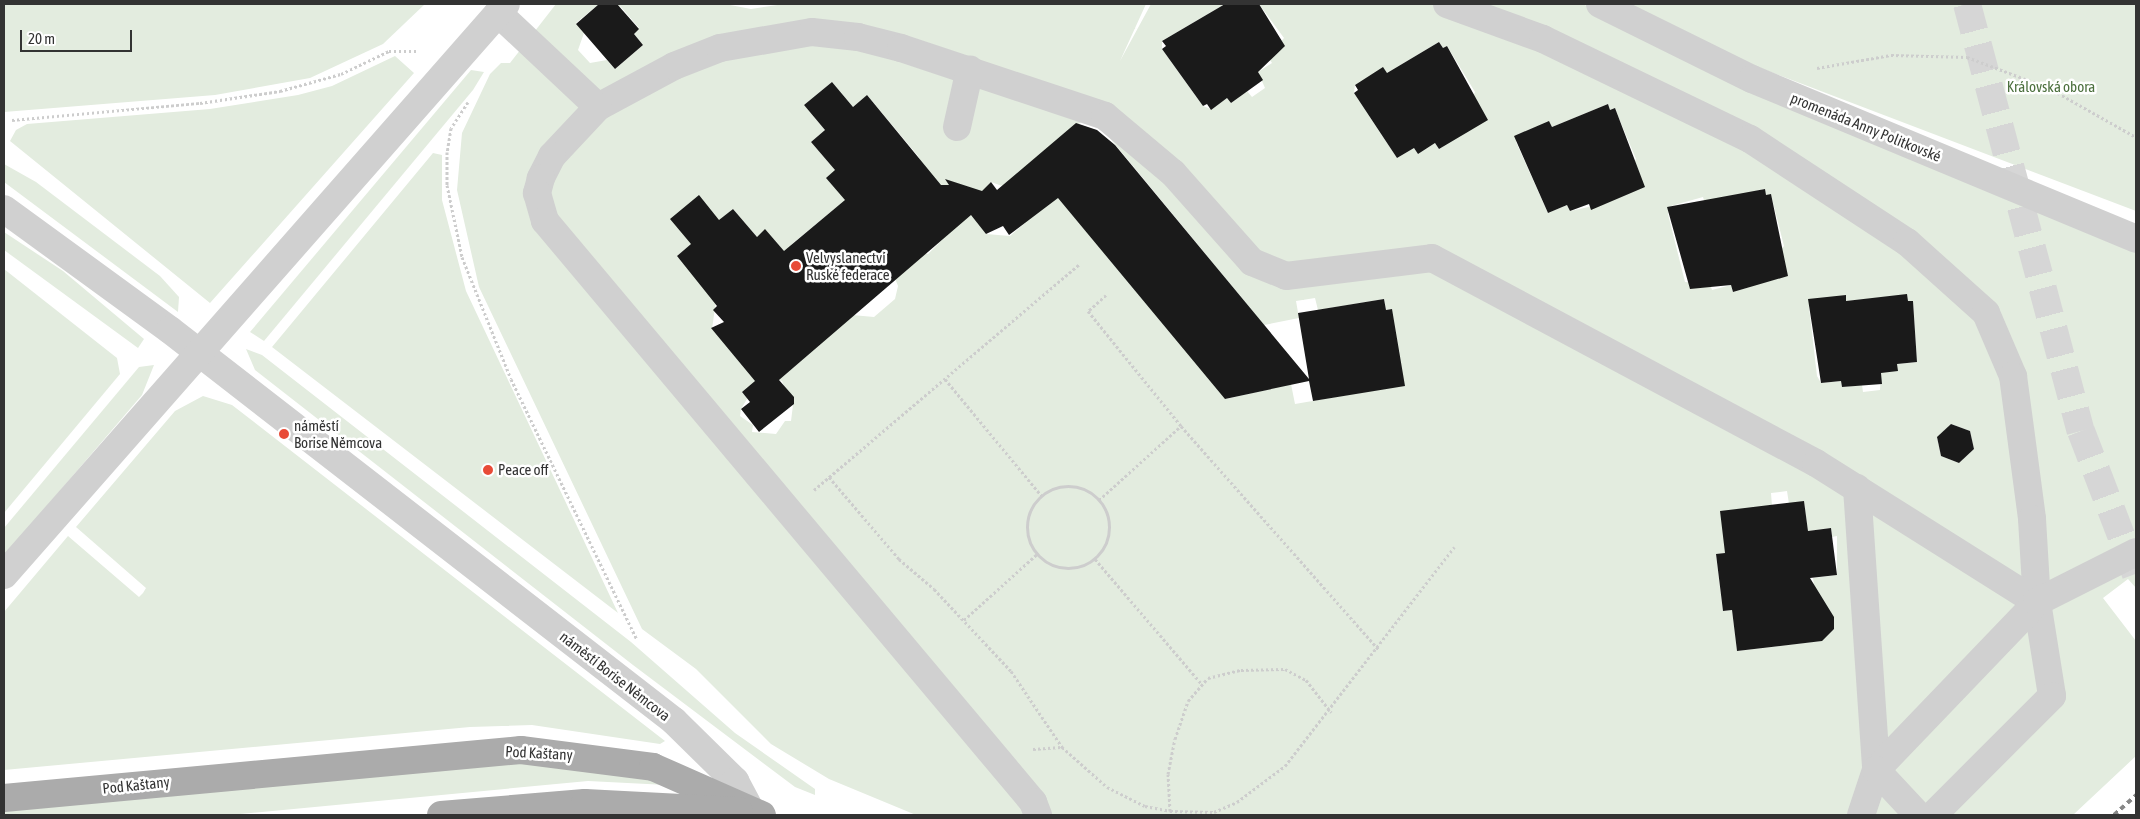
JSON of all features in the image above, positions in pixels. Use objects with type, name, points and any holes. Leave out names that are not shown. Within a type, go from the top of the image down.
[{"type":"main road","name":"Pod Kaštany","points":[[4,798],[521,750],[653,767],[756,814]]},
{"type":"main road","points":[[441,815],[629,802],[756,814]]},
{"type":"street","points":[[1447,4],[1543,39],[1750,139],[1906,242],[1986,313],[2013,376],[2032,519],[2037,602],[2052,696],[1933,815]]},
{"type":"street","name":"promenáda Anny Politkovské","points":[[1600,4],[1752,79],[2136,239]]},
{"type":"street","points":[[4,575],[170,381],[200,353],[502,8],[598,107]]},
{"type":"street","points":[[1038,815],[1033,802],[545,220],[537,193],[541,178],[552,156],[598,107],[674,66],[720,48],[812,32],[858,37],[970,69],[1119,125],[1173,174],[1252,262],[1286,276],[1432,258],[1679,386],[1857,488],[2037,602]]},
{"type":"street","points":[[957,127],[970,69]]},
{"type":"street","name":"náměstí Borise Němcova","points":[[4,209],[200,353],[697,740],[735,781],[756,814]]},
{"type":"street","points":[[1857,488],[1876,770],[1861,815]]},
{"type":"street","points":[[1876,770],[2037,602],[2136,552]]},
{"type":"street","points":[[1876,770],[1918,815]]},
{"type":"path","points":[[12,120],[200,103],[280,91],[341,74],[389,50],[466,51]]},
{"type":"path","points":[[1807,70],[1891,55],[1967,57],[2048,88],[2136,138]]},
{"type":"path","points":[[451,128],[447,185],[473,288],[511,379],[636,638]]},
{"type":"path","points":[[789,512],[1080,264]]},
{"type":"path","points":[[1106,295],[1088,311],[1181,426],[1378,649]]},
{"type":"path","points":[[945,379],[1041,495]]},
{"type":"path","points":[[1099,500],[1181,426]]},
{"type":"path","points":[[829,477],[899,559],[964,620],[1011,671],[1062,747],[1081,766],[1127,799],[1170,811],[1214,812],[1237,802],[1285,766],[1331,712],[1454,547]]},
{"type":"path","points":[[1074,486],[1099,500],[1109,520],[1109,534],[1095,558],[1076,567],[1062,567],[1037,554],[1027,534],[1027,520],[1041,495],[1074,486]]},
{"type":"path","points":[[964,620],[1037,554]]},
{"type":"path","points":[[1095,558],[1201,683]]},
{"type":"path","points":[[1170,811],[1170,759],[1188,701],[1201,683],[1241,670],[1285,669],[1306,680],[1331,712]]},
{"type":"green space","points":[[4,4],[425,4],[383,44],[310,78],[215,95],[4,112]]},
{"type":"green space","points":[[556,4],[599,4],[576,23],[584,33],[578,50],[590,63],[607,60],[615,69],[643,45],[634,34],[639,28],[620,6],[614,11],[608,4],[725,4],[751,9],[784,4],[1146,4],[1120,61],[1151,4],[1225,4],[1162,41],[1162,49],[1203,106],[1211,109],[1227,98],[1231,103],[1247,91],[1252,97],[1265,88],[1258,72],[1272,63],[1268,57],[1284,38],[1259,4],[1583,4],[1724,76],[2136,246],[2136,588],[2128,579],[2103,598],[2136,641],[2136,756],[2073,815],[916,815],[829,779],[771,744],[696,669],[642,629],[479,287],[457,190],[462,133],[490,74],[501,63],[510,63]],"holes":[[[1439,42],[1443,48],[1447,46],[1475,92],[1453,140],[1439,149],[1435,143],[1418,154],[1414,148],[1397,158],[1354,93],[1355,85],[1383,68],[1387,73]],[[832,82],[853,107],[867,95],[918,156],[938,198],[981,194],[991,182],[1005,187],[1025,223],[1010,236],[986,234],[972,210],[928,254],[922,252],[894,276],[898,286],[895,299],[874,317],[852,315],[794,367],[773,379],[782,381],[788,396],[794,397],[791,421],[785,421],[776,434],[752,432],[753,425],[740,416],[741,409],[759,379],[712,329],[716,301],[677,256],[733,209],[757,237],[765,230],[787,255],[792,244],[837,207],[848,204],[835,170],[811,142],[825,130],[804,105]],[[1608,104],[1610,110],[1615,109],[1636,159],[1607,203],[1570,211],[1567,205],[1548,213],[1516,142],[1518,134],[1549,122],[1552,127]],[[1085,119],[1100,126],[1264,325],[1299,318],[1296,301],[1315,298],[1318,310],[1384,299],[1386,310],[1392,309],[1391,342],[1398,341],[1391,345],[1400,352],[1394,355],[1399,384],[1405,385],[1295,404],[1291,384],[1226,399],[1071,213],[1050,182],[1029,163]],[[1764,189],[1766,195],[1771,195],[1784,246],[1750,287],[1733,292],[1731,285],[1712,290],[1710,284],[1685,282],[1668,214],[1671,206],[1703,197],[1705,204]],[[1846,295],[1846,301],[1907,295],[1908,301],[1913,301],[1917,362],[1897,364],[1881,373],[1880,390],[1863,392],[1862,385],[1842,387],[1841,381],[1821,383],[1817,376],[1809,307]],[[1951,424],[1970,431],[1974,449],[1959,463],[1941,456],[1937,438]],[[1787,491],[1789,504],[1804,502],[1808,531],[1831,528],[1832,537],[1837,536],[1837,575],[1813,578],[1817,607],[1830,611],[1834,629],[1821,641],[1737,651],[1732,610],[1723,611],[1716,555],[1725,553],[1772,506],[1771,493]]]},
{"type":"green space","name":"Královská obora","points":[[1628,4],[2136,4],[2136,211],[1700,45]]},
{"type":"green space","points":[[395,56],[414,73],[210,303],[10,141],[16,130],[27,124],[210,109],[298,95],[332,86]]},
{"type":"green space","points":[[471,70],[484,72],[473,90],[264,341],[250,332]]},
{"type":"green space","points":[[433,153],[442,155],[442,200],[466,291],[618,613],[272,347]]},
{"type":"green space","points":[[4,164],[36,182],[160,276],[179,297],[178,312],[4,182]]},
{"type":"green space","points":[[4,232],[63,271],[144,339],[138,348],[4,250]]},
{"type":"green space","points":[[4,269],[117,358],[120,374],[4,513]]},
{"type":"green space","points":[[246,349],[262,355],[631,642],[735,733],[815,789],[815,795],[795,787],[633,665],[255,370]]},
{"type":"green space","points":[[154,365],[142,395],[4,556],[4,528],[139,367]]},
{"type":"green space","points":[[203,396],[232,405],[665,741],[660,744],[532,725],[470,727],[4,770],[4,612],[68,536],[139,597],[143,593],[146,588],[76,527],[175,411]]},
{"type":"green space","points":[[544,763],[669,779],[667,785],[588,781],[230,815],[4,815],[4,809],[483,764]]},
{"type":"building","points":[[599,4],[617,4],[639,29],[634,34],[643,45],[615,69],[576,24]]},
{"type":"building","points":[[1225,4],[1259,4],[1285,46],[1258,72],[1263,80],[1231,103],[1227,98],[1211,110],[1207,104],[1203,106],[1162,49],[1166,46],[1162,41]]},
{"type":"building","points":[[1439,42],[1443,48],[1447,46],[1488,120],[1439,149],[1435,143],[1418,154],[1414,148],[1397,158],[1354,93],[1358,90],[1355,85],[1383,67],[1387,73]]},
{"type":"building","points":[[832,82],[853,107],[867,95],[941,185],[949,185],[945,179],[982,191],[991,182],[997,190],[1076,123],[1097,130],[1115,145],[1309,379],[1298,313],[1384,299],[1386,310],[1392,309],[1405,386],[1313,401],[1309,381],[1225,399],[1058,198],[1009,235],[1003,226],[986,234],[971,215],[779,380],[794,397],[794,404],[759,432],[741,409],[750,402],[742,392],[755,381],[711,328],[724,322],[713,310],[717,306],[677,256],[691,244],[670,219],[699,195],[719,220],[733,209],[757,237],[765,229],[784,251],[845,200],[826,178],[835,170],[811,142],[825,130],[804,105]]},
{"type":"building","points":[[1608,104],[1610,110],[1615,108],[1645,187],[1591,210],[1589,204],[1570,211],[1567,205],[1548,213],[1514,136],[1549,121],[1552,127]]},
{"type":"building","points":[[1765,189],[1766,195],[1771,194],[1788,276],[1733,292],[1731,285],[1690,289],[1667,207]]},
{"type":"building","points":[[1907,294],[1908,301],[1913,301],[1917,362],[1897,364],[1898,371],[1881,373],[1882,384],[1842,387],[1841,381],[1821,383],[1808,299],[1846,295],[1846,301]]},
{"type":"building","points":[[1951,424],[1970,431],[1974,449],[1959,463],[1941,456],[1937,437]]},
{"type":"building","points":[[1804,501],[1808,531],[1831,528],[1837,575],[1810,578],[1834,617],[1834,629],[1822,641],[1737,651],[1732,610],[1723,611],[1716,554],[1725,553],[1720,511]]},
{"type":"tunnel","points":[[1967,4],[2081,431],[2136,574]]},
{"type":"railway","points":[[2114,815],[2136,795]]},
{"type":"place","name":"Velvyslanectví Ruské federace","points":[[796,266]]},
{"type":"place","name":"náměstí Borise Němcova","points":[[284,434]]},
{"type":"place","name":"Peace off","points":[[488,470]]}]
